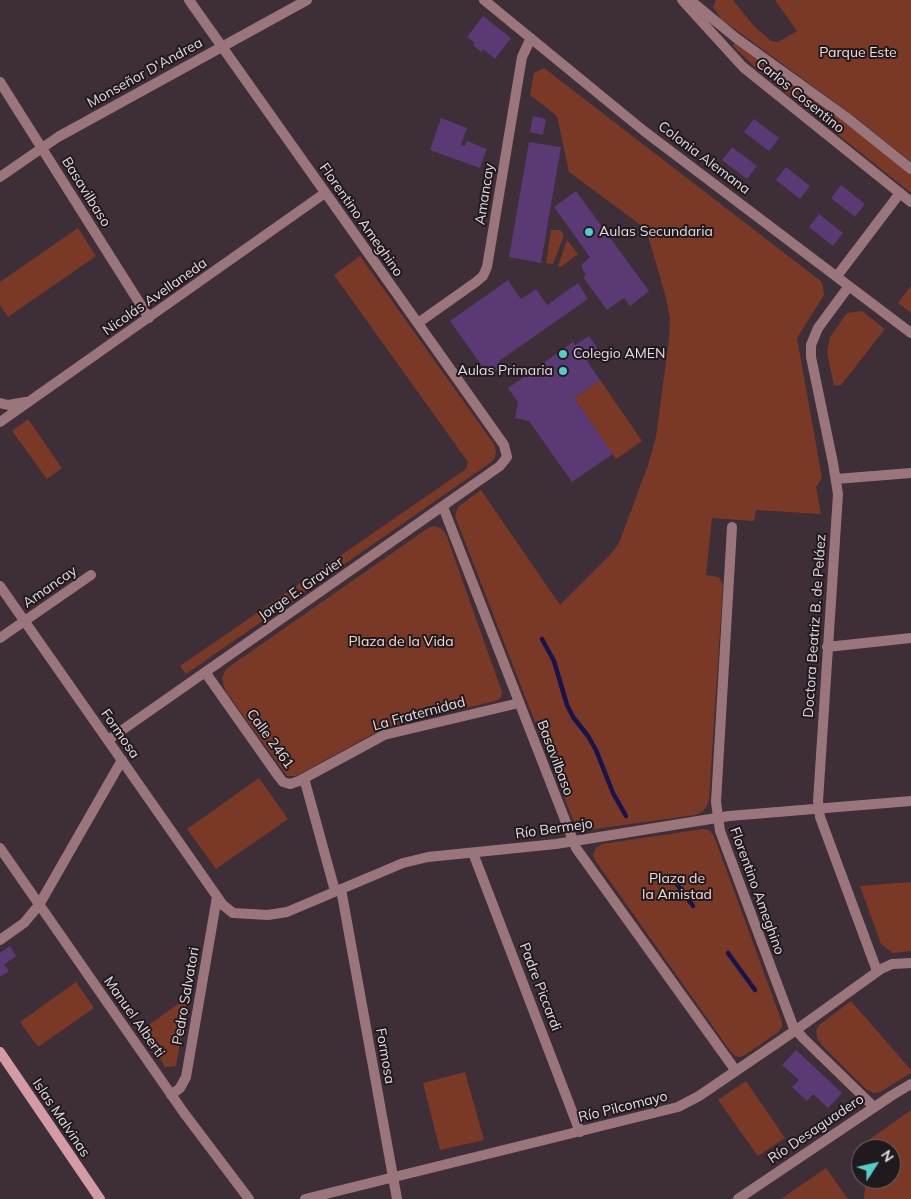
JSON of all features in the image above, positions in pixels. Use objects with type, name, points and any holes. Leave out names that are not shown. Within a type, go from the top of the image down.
[{"type":"main road","name":"Islas Malvinas","points":[[1,1058],[100,1199]]},
{"type":"street","name":"Florentino Ameghino","points":[[189,0],[504,445],[507,456]]},
{"type":"street","name":"Monseñor D'Andrea","points":[[0,177],[63,134],[307,0]]},
{"type":"street","name":"Colonia Alemana","points":[[484,0],[653,138],[911,333]]},
{"type":"street","name":"Carlos Cosentino","points":[[682,0],[743,67],[911,202]]},
{"type":"street","points":[[690,0],[744,43],[846,117],[911,169]]},
{"type":"street","name":"Amancay","points":[[418,323],[476,282],[483,276],[487,268],[522,57],[531,38]]},
{"type":"street","name":"Basavilbaso","points":[[0,82],[149,318]]},
{"type":"street","name":"Nicolás Avellaneda","points":[[0,422],[325,193]]},
{"type":"street","points":[[836,276],[900,193]]},
{"type":"street","name":"Doctora Beatriz B. de Peláez","points":[[850,286],[818,328],[811,345],[811,357],[836,480],[837,502],[818,808],[877,971]]},
{"type":"street","points":[[0,403],[29,402]]},
{"type":"street","name":"Jorge E. Gravier","points":[[108,740],[443,507],[500,466],[507,456]]},
{"type":"street","points":[[836,480],[911,473]]},
{"type":"street","name":"Basavilbaso","points":[[443,507],[573,841],[736,1071]]},
{"type":"street","name":"Florentino Ameghino","points":[[732,527],[717,818],[722,838],[789,1017],[796,1030],[874,1107]]},
{"type":"street","name":"Amancay","points":[[0,638],[91,575]]},
{"type":"street","name":"Formosa","points":[[0,586],[217,897]]},
{"type":"street","points":[[827,647],[911,638]]},
{"type":"street","name":"Calle 2461","points":[[206,672],[280,779],[290,784],[304,778],[338,890]]},
{"type":"street","name":"La Fraternidad","points":[[304,778],[384,735],[519,703]]},
{"type":"street","points":[[0,940],[24,923],[39,905],[122,760]]},
{"type":"street","name":"Río Bermejo","points":[[217,897],[225,908],[232,913],[268,915],[287,912],[411,860],[573,841],[717,818],[911,801]]},
{"type":"street","name":"Manuel Alberti","points":[[0,848],[171,1095],[249,1199]]},
{"type":"street","name":"Padre Piccardi","points":[[473,853],[580,1132]]},
{"type":"street","name":"Formosa","points":[[338,890],[397,1199]]},
{"type":"street","name":"Pedro Salvatori","points":[[171,1095],[180,1088],[186,1077],[217,897]]},
{"type":"street","name":"Río Pilcomayo","points":[[305,1199],[678,1107],[692,1100],[796,1030],[877,971],[892,964],[911,963]]},
{"type":"street","name":"Río Desaguadero","points":[[738,1199],[911,1084]]},
{"type":"green space","name":"Parque Este","points":[[716,0],[733,0],[753,25],[771,41],[778,42],[797,31],[775,0],[911,0],[911,162],[855,117],[721,19],[713,7]]},
{"type":"green space","points":[[735,42],[858,131],[911,174],[911,193],[760,72],[733,46]]},
{"type":"green space","points":[[544,68],[822,282],[824,295],[797,338],[822,478],[816,487],[821,514],[756,510],[754,521],[712,518],[706,575],[719,577],[723,585],[707,806],[702,812],[695,815],[588,830],[579,828],[573,820],[455,516],[458,507],[481,490],[560,605],[610,555],[619,543],[648,465],[656,437],[670,318],[646,229],[569,172],[557,116],[530,95],[534,73]]},
{"type":"green space","points":[[78,228],[96,256],[8,317],[0,305],[0,282]]},
{"type":"green space","points":[[551,230],[560,230],[564,235],[553,264],[546,263]]},
{"type":"green space","points":[[567,240],[578,254],[561,267],[558,266]]},
{"type":"green space","points":[[360,256],[494,444],[495,458],[186,674],[180,666],[466,469],[468,462],[334,275]]},
{"type":"green space","points":[[911,286],[911,313],[898,303]]},
{"type":"green space","points":[[862,311],[885,329],[841,385],[834,386],[827,352],[830,337],[847,313]]},
{"type":"green space","points":[[600,380],[642,441],[616,459],[574,398]]},
{"type":"green space","points":[[28,419],[62,468],[47,479],[12,431]]},
{"type":"green space","name":"Plaza de la Vida","points":[[434,526],[441,528],[446,534],[502,692],[501,698],[386,727],[296,776],[287,776],[225,690],[222,678],[226,669],[428,528]]},
{"type":"green space","points":[[259,778],[288,819],[216,869],[187,829]]},
{"type":"green space","name":"Plaza de la Amistad","points":[[703,829],[709,830],[714,836],[782,1022],[782,1027],[778,1032],[740,1057],[735,1056],[731,1052],[593,855],[596,848],[602,844]]},
{"type":"green space","points":[[911,882],[911,951],[893,953],[881,944],[860,886]]},
{"type":"green space","points":[[76,982],[94,1008],[38,1047],[20,1022]]},
{"type":"green space","points":[[188,997],[176,1066],[165,1067],[143,1029]]},
{"type":"green space","points":[[851,1001],[911,1070],[911,1073],[880,1092],[874,1093],[867,1090],[817,1038],[816,1031],[819,1025]]},
{"type":"green space","points":[[465,1072],[484,1140],[440,1150],[423,1083]]},
{"type":"green space","points":[[746,1081],[785,1138],[758,1156],[718,1100]]},
{"type":"green space","points":[[911,1110],[911,1199],[864,1199],[865,1189],[901,1189],[901,1139],[870,1139]]},
{"type":"green space","points":[[826,1168],[848,1199],[781,1199]]},
{"type":"building","points":[[483,16],[511,38],[495,59],[483,49],[481,52],[473,45],[475,43],[467,37]]},
{"type":"building","points":[[533,116],[546,119],[543,135],[530,132]]},
{"type":"building","points":[[441,118],[467,128],[461,145],[465,146],[467,141],[487,149],[480,168],[430,150]]},
{"type":"building","points":[[754,119],[779,138],[769,151],[744,132]]},
{"type":"building","points":[[529,142],[561,147],[541,263],[509,257]]},
{"type":"building","points":[[732,147],[757,166],[747,179],[722,160]]},
{"type":"building","points":[[786,167],[810,186],[800,199],[776,180]]},
{"type":"building","points":[[841,185],[865,204],[855,217],[831,198]]},
{"type":"building","name":"Aulas Secundaria","points":[[576,191],[649,291],[630,306],[624,298],[607,310],[583,277],[586,275],[582,264],[590,257],[554,207]]},
{"type":"building","points":[[819,214],[843,233],[833,246],[809,227]]},
{"type":"building","points":[[508,280],[521,299],[536,289],[547,305],[578,283],[588,299],[499,361],[502,367],[489,376],[450,321]]},
{"type":"building","points":[[589,336],[600,352],[587,361],[600,380],[574,398],[613,454],[572,482],[529,421],[515,418],[518,402],[508,388],[573,342],[575,345]]},
{"type":"building","points":[[10,946],[16,956],[4,965],[9,971],[0,977],[0,953]]},
{"type":"building","points":[[796,1050],[842,1093],[828,1108],[813,1094],[807,1101],[792,1087],[799,1080],[782,1065]]},
{"type":"waterway","points":[[542,639],[554,661],[567,705],[596,750],[613,793],[626,816]]},
{"type":"waterway","points":[[676,883],[693,906]]},
{"type":"waterway","points":[[728,953],[755,990]]},
{"type":"place","name":"Aulas Secundaria","points":[[589,232]]},
{"type":"place","name":"Colegio AMEN","points":[[563,354]]},
{"type":"place","name":"Aulas Primaria","points":[[563,371]]}]
